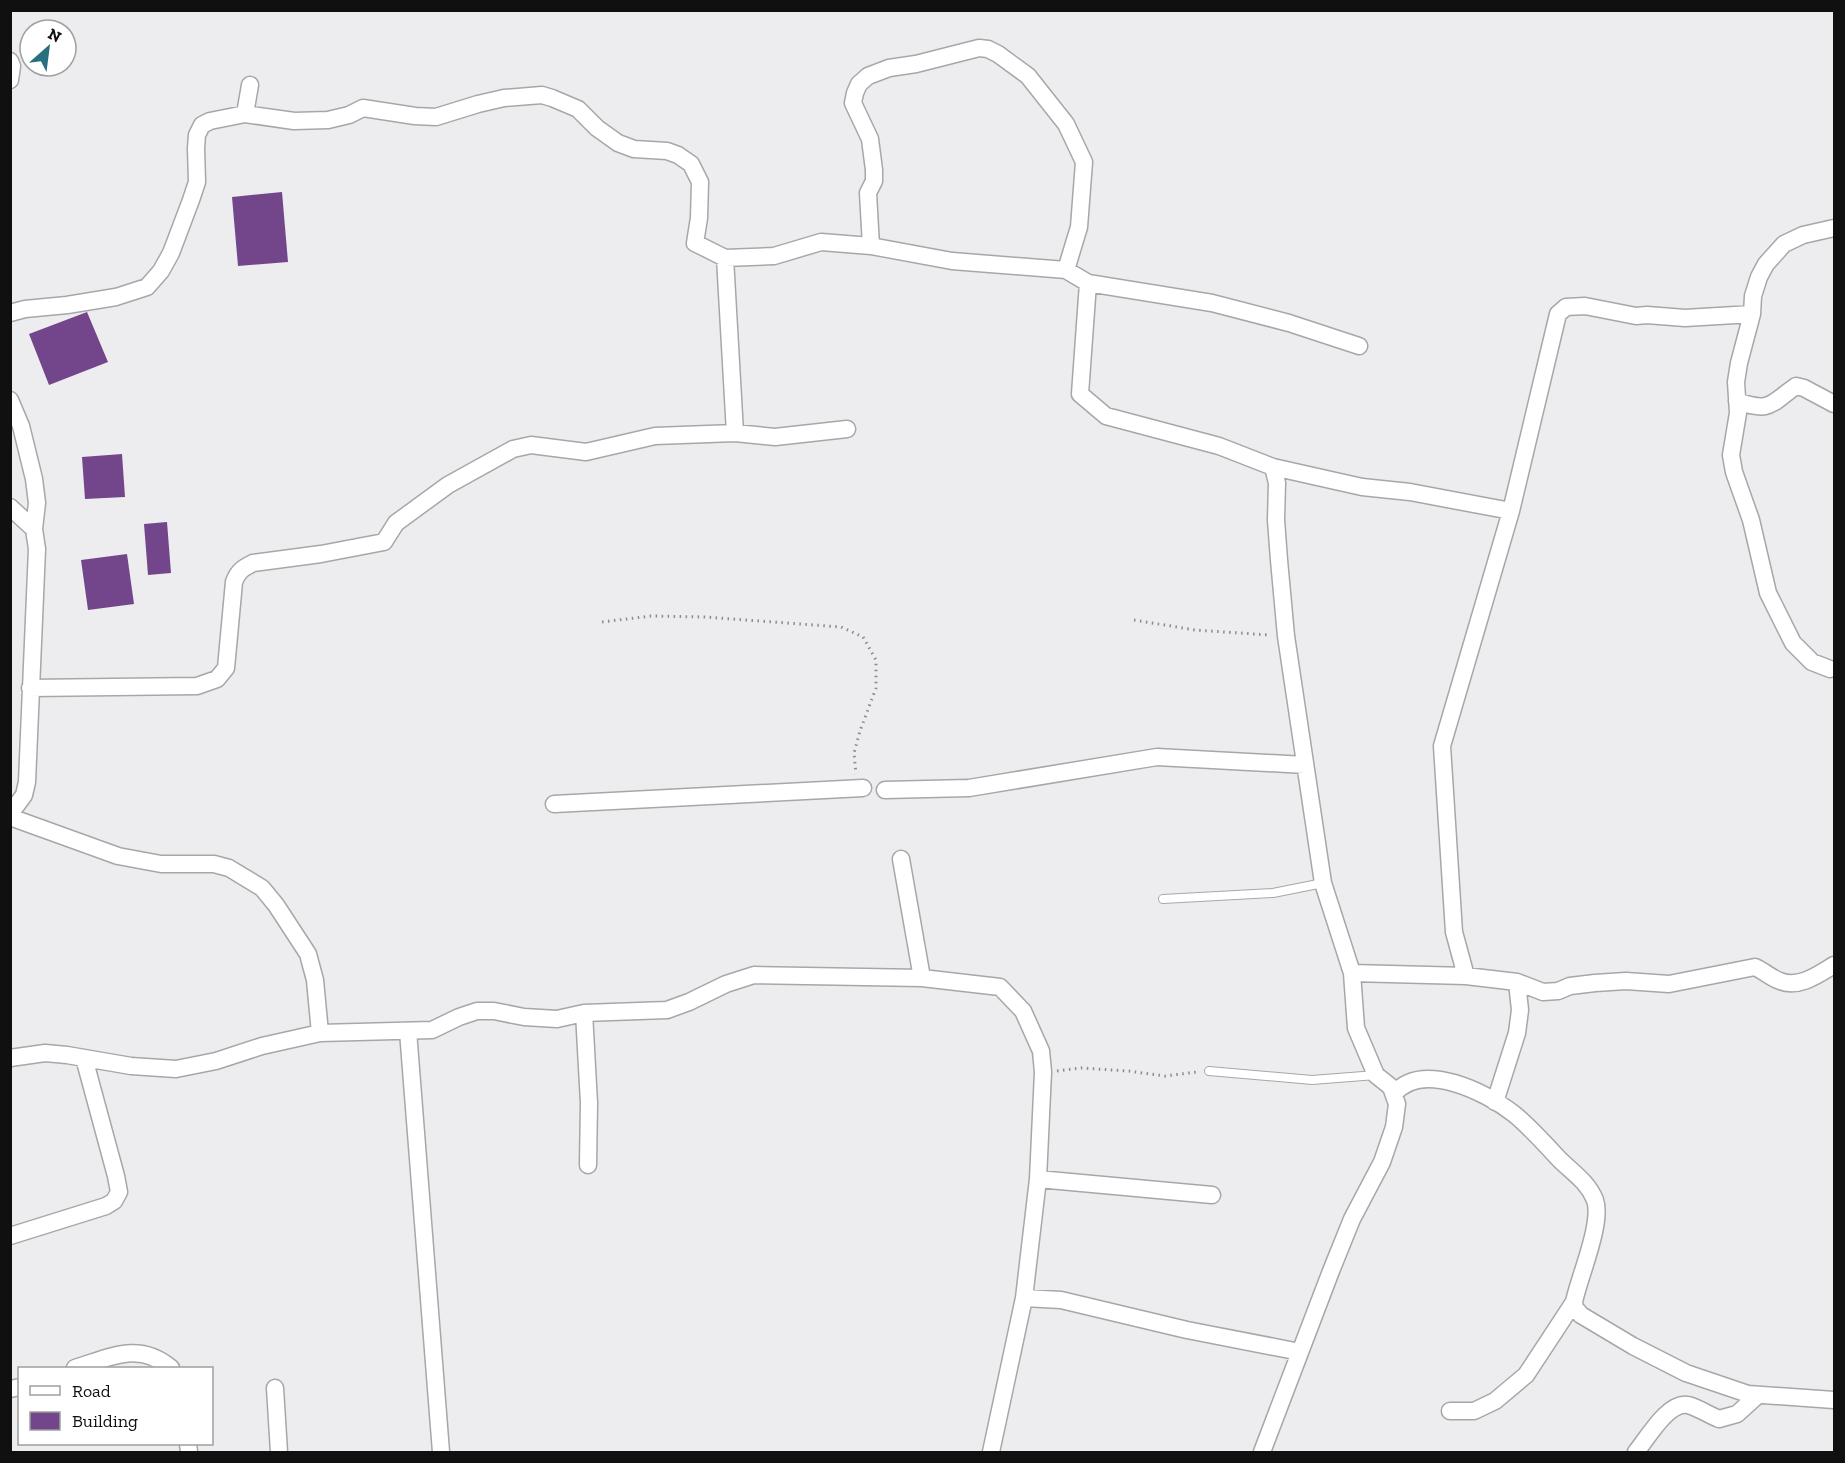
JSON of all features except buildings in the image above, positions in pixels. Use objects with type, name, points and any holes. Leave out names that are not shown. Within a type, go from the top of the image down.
[{"type":"street","points":[[871,246],[868,193],[874,181],[874,170],[870,139],[853,103],[859,84],[868,76],[889,68],[916,64],[979,48],[988,49],[1028,76],[1066,124],[1084,162],[1079,227],[1066,270]]},
{"type":"street","points":[[10,61],[12,66],[10,80]]},
{"type":"street","points":[[245,114],[250,85]]},
{"type":"street","points":[[10,313],[116,297],[147,287],[161,272],[171,253],[191,200],[197,182],[197,135],[202,125],[245,114],[294,121],[328,120],[349,115],[363,108],[436,117],[504,98],[542,95],[579,109],[597,128],[618,143],[634,149],[667,151],[691,164],[700,182],[699,218],[695,243],[724,258],[774,256],[821,242],[871,246],[952,261],[1066,270],[1088,283],[1212,303],[1289,323],[1359,346]]},
{"type":"street","points":[[1830,669],[1812,662],[1793,643],[1768,593],[1731,455],[1738,413],[1736,382],[1759,277],[1774,253],[1784,244],[1803,235],[1834,228]]},
{"type":"street","points":[[724,258],[735,433]]},
{"type":"street","points":[[1088,283],[1080,394],[1106,416],[1219,446],[1273,467],[1362,487],[1410,492],[1511,511]]},
{"type":"street","points":[[1466,976],[1454,932],[1442,746],[1511,511],[1558,314],[1566,307],[1585,306],[1636,316],[1657,315],[1685,318],[1752,314]]},
{"type":"street","points":[[1737,401],[1751,406],[1767,407],[1796,386],[1834,404]]},
{"type":"street","points":[[10,400],[21,426],[34,479],[37,503],[34,530],[37,549],[27,782],[24,795],[10,815],[118,856],[161,864],[200,863],[222,866],[244,876],[262,888],[276,904],[308,954],[315,980],[320,1033]]},
{"type":"street","points":[[30,688],[197,686],[217,679],[226,668],[234,582],[237,573],[253,563],[321,554],[384,542],[396,524],[448,485],[513,449],[531,445],[586,452],[655,436],[735,433],[775,437],[847,429]]},
{"type":"street","points":[[1262,1452],[1352,1219],[1382,1162],[1394,1127],[1396,1104],[1391,1087],[1376,1075],[1356,1028],[1352,974],[1323,883],[1286,636],[1276,520],[1277,483],[1273,467]]},
{"type":"street","points":[[10,507],[34,530]]},
{"type":"street","points":[[885,790],[969,788],[1157,757],[1305,765]]},
{"type":"street","points":[[554,804],[863,788]]},
{"type":"street","points":[[901,859],[922,978]]},
{"type":"street","points":[[1352,974],[1466,976],[1517,982],[1543,992],[1558,992],[1570,986],[1596,983],[1626,981],[1669,984],[1755,967],[1782,982],[1793,984],[1811,978],[1834,965]]},
{"type":"street","points":[[10,1058],[45,1053],[132,1066],[176,1068],[216,1061],[262,1046],[320,1033],[432,1030],[477,1011],[557,1019],[584,1013],[667,1010],[726,984],[754,975],[922,978],[1000,987],[1023,1011],[1041,1052],[1043,1072],[1038,1179],[1024,1298],[991,1452]]},
{"type":"street","points":[[1495,1102],[1517,1033],[1520,1010],[1517,982]]},
{"type":"street","points":[[584,1013],[589,1103],[588,1165]]},
{"type":"street","points":[[408,1031],[441,1452]]},
{"type":"street","points":[[10,1236],[106,1206],[114,1201],[119,1192],[117,1176],[84,1059]]},
{"type":"street","points":[[1394,1094],[1406,1083],[1419,1079],[1434,1080],[1450,1082],[1495,1102],[1526,1124],[1589,1188],[1596,1203],[1596,1219],[1574,1302],[1526,1375],[1495,1401],[1474,1411],[1450,1411]]},
{"type":"street","points":[[1038,1179],[1212,1195]]},
{"type":"street","points":[[1024,1298],[1061,1300],[1187,1330],[1300,1352]]},
{"type":"street","points":[[1574,1302],[1575,1308],[1581,1315],[1686,1373],[1748,1394],[1834,1400]]},
{"type":"street","points":[[78,1367],[125,1353],[149,1355],[160,1359],[170,1367]]},
{"type":"street","points":[[274,1389],[279,1452]]},
{"type":"street","points":[[1636,1452],[1659,1420],[1677,1407],[1686,1405],[1719,1419],[1737,1414],[1758,1395]]},
{"type":"lane","points":[[1163,898],[1273,893],[1323,883]]},
{"type":"lane","points":[[1209,1071],[1312,1080],[1376,1075]]},
{"type":"path","points":[[602,622],[651,616],[705,617],[841,627],[863,638],[876,660],[876,688],[854,753],[856,774],[863,788]]},
{"type":"path","points":[[1134,620],[1194,630],[1286,636]]},
{"type":"path","points":[[1043,1072],[1081,1068],[1165,1076],[1209,1071]]}]
